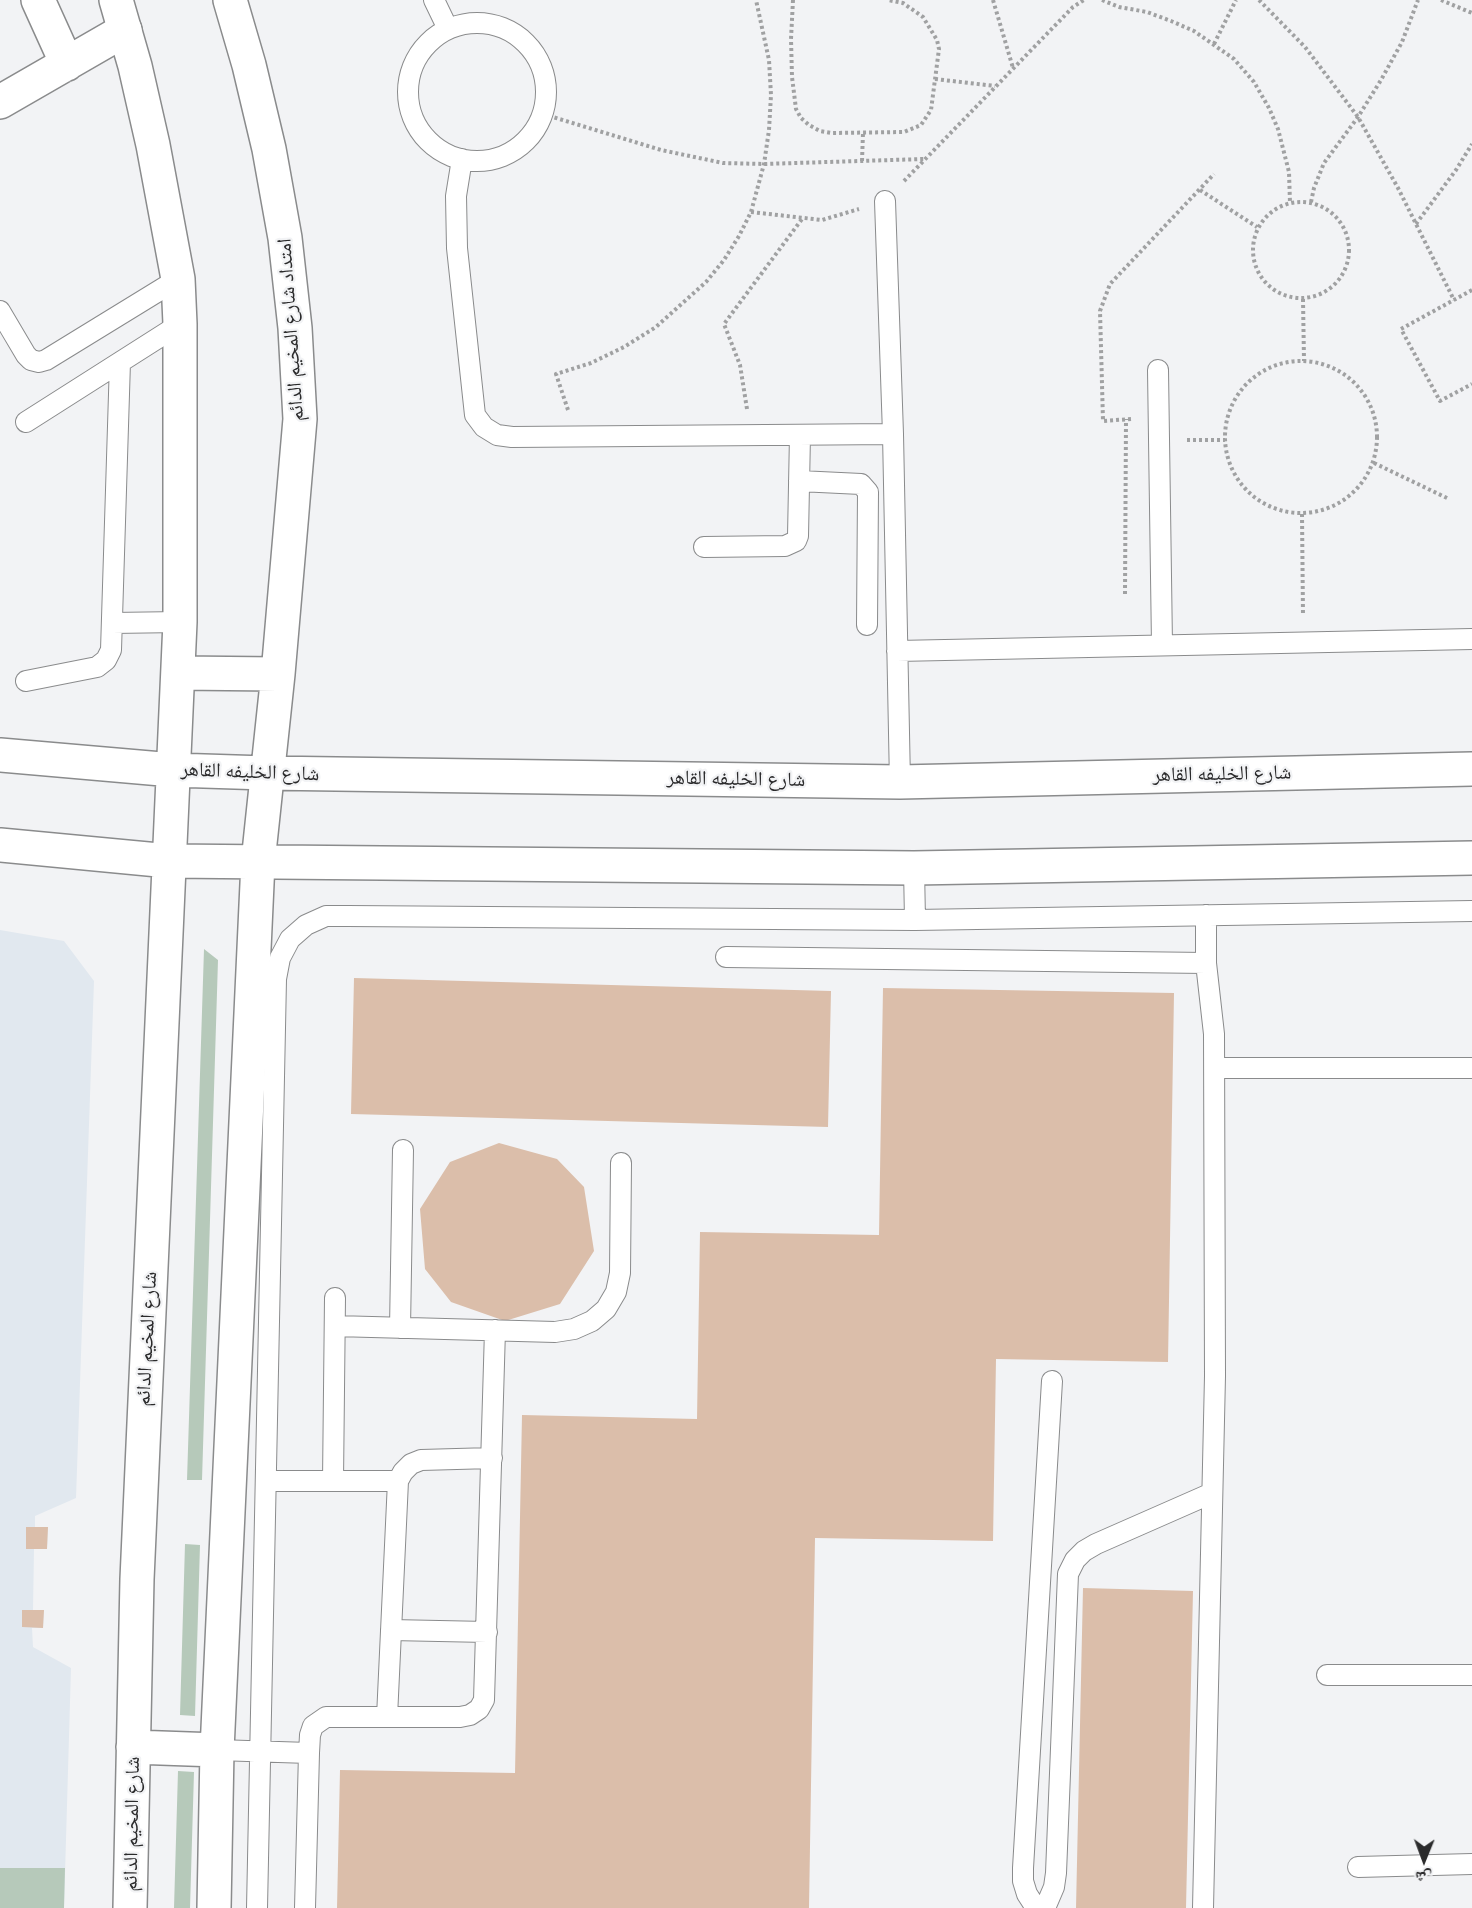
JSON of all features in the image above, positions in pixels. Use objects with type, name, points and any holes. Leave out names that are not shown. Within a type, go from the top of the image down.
[{"type":"main road","points":[[38,0],[67,64]]},
{"type":"main road","name":"امتداد شارع المخيم الدائم","points":[[230,0],[249,65],[269,149],[285,238],[295,328],[300,419],[278,674],[266,773]]},
{"type":"main road","points":[[0,102],[67,64],[120,15],[153,145],[178,279],[180,622],[173,770]]},
{"type":"main road","points":[[178,673],[278,674]]},
{"type":"main road","name":"شارع الخليفه القاهر","points":[[0,755],[173,770],[266,773],[900,782],[1472,769]]},
{"type":"main road","name":"شارع المخيم الدائم","points":[[130,1908],[137,1578],[173,770]]},
{"type":"main road","points":[[214,1908],[217,1750],[258,862],[266,773]]},
{"type":"main road","points":[[0,845],[169,861],[914,868],[1472,858]]},
{"type":"main road","points":[[133,1747],[217,1750]]},
{"type":"lane","points":[[434,0],[448,29]]},
{"type":"lane","points":[[467,23],[488,23],[507,29],[524,40],[537,56],[545,74],[546,94],[543,114],[533,132],[519,146],[501,156],[482,160],[462,159],[444,152],[429,141],[417,125],[410,108],[408,89],[411,70],[419,54],[432,39],[448,29],[467,23]]},
{"type":"lane","points":[[462,159],[456,196],[456,231],[475,415],[484,427],[497,435],[578,437],[893,434]]},
{"type":"lane","points":[[885,201],[893,434],[900,782]]},
{"type":"lane","points":[[0,311],[26,355],[31,360],[39,362],[46,360],[178,279]]},
{"type":"lane","points":[[26,422],[180,324]]},
{"type":"lane","points":[[26,681],[97,667],[106,660],[111,650],[120,362]]},
{"type":"lane","points":[[1158,370],[1162,645]]},
{"type":"lane","points":[[704,547],[791,545],[796,542],[800,435]]},
{"type":"lane","points":[[799,481],[861,484],[868,492],[867,624]]},
{"type":"lane","points":[[112,623],[180,622]]},
{"type":"lane","points":[[897,651],[1472,639]]},
{"type":"lane","points":[[914,868],[915,920]]},
{"type":"lane","points":[[257,1908],[276,979],[280,958],[290,939],[306,925],[326,916],[915,920],[1472,911]]},
{"type":"lane","points":[[1203,1908],[1215,1376],[1215,1068],[1214,1034],[1206,963],[1206,915]]},
{"type":"lane","points":[[726,957],[1206,963]]},
{"type":"lane","points":[[1215,1068],[1472,1068]]},
{"type":"lane","points":[[400,1328],[403,1150]]},
{"type":"lane","points":[[335,1326],[555,1332],[574,1329],[592,1321],[606,1309],[616,1292],[620,1273],[621,1163]]},
{"type":"lane","points":[[333,1481],[335,1298]]},
{"type":"lane","points":[[305,1908],[309,1753],[313,1726],[326,1717],[460,1717],[470,1715],[479,1709],[484,1700],[495,1330]]},
{"type":"lane","points":[[1036,1908],[1027,1894],[1023,1881],[1052,1381]]},
{"type":"lane","points":[[387,1717],[398,1481],[411,1464],[421,1460],[492,1458]]},
{"type":"lane","points":[[266,1482],[398,1481]]},
{"type":"lane","points":[[1045,1908],[1054,1887],[1056,1873],[1068,1574],[1075,1560],[1096,1544],[1212,1493]]},
{"type":"lane","points":[[1040,1573],[1068,1574]]},
{"type":"lane","points":[[391,1630],[487,1632]]},
{"type":"lane","points":[[1327,1675],[1472,1675]]},
{"type":"lane","points":[[1032,1724],[1062,1726]]},
{"type":"lane","points":[[217,1750],[309,1753]]},
{"type":"lane","points":[[1358,1867],[1472,1864]]},
{"type":"path","points":[[578,437],[556,374],[591,363],[624,347],[656,327],[706,282],[740,236],[751,212],[764,164],[771,95],[770,60],[756,0]]},
{"type":"path","points":[[793,0],[792,77],[796,109],[809,125],[820,131],[863,133],[904,132],[921,125],[931,110],[939,49],[931,27],[914,10],[903,3],[888,0]]},
{"type":"path","points":[[993,0],[1013,69]]},
{"type":"path","points":[[751,212],[822,220],[885,201],[1073,7],[1084,0]]},
{"type":"path","points":[[1102,0],[1171,21],[1214,44],[1241,67],[1254,82],[1269,108],[1285,150],[1289,172],[1290,202]]},
{"type":"path","points":[[1214,44],[1236,0]]},
{"type":"path","points":[[1259,0],[1305,47],[1358,117],[1379,152],[1454,300]]},
{"type":"path","points":[[1311,202],[1324,163],[1382,80],[1402,42],[1418,0]]},
{"type":"path","points":[[1441,0],[1472,13]]},
{"type":"path","points":[[935,79],[996,86]]},
{"type":"path","points":[[543,114],[688,157],[723,163],[764,164],[925,159]]},
{"type":"path","points":[[862,161],[863,133]]},
{"type":"path","points":[[1416,224],[1472,144]]},
{"type":"path","points":[[1159,418],[1103,421],[1100,311],[1110,284],[1214,174]]},
{"type":"path","points":[[1200,190],[1257,226]]},
{"type":"path","points":[[1290,202],[1311,202],[1324,207],[1344,227],[1349,240],[1349,254],[1343,273],[1330,289],[1317,296],[1304,299],[1283,295],[1266,284],[1255,267],[1252,246],[1257,226],[1271,211],[1290,202]]},
{"type":"path","points":[[746,435],[747,412],[743,376],[724,324],[802,218]]},
{"type":"path","points":[[1472,290],[1401,329],[1440,401],[1472,384]]},
{"type":"path","points":[[1304,299],[1304,361]]},
{"type":"path","points":[[1304,361],[1338,370],[1365,394],[1373,410],[1378,445],[1374,463],[1366,480],[1353,494],[1329,508],[1302,514],[1282,512],[1248,493],[1236,477],[1228,460],[1225,440],[1226,422],[1232,405],[1248,384],[1269,368],[1304,361]]},
{"type":"path","points":[[1125,594],[1126,419]]},
{"type":"path","points":[[1159,440],[1225,440]]},
{"type":"path","points":[[1374,463],[1449,499]]},
{"type":"path","points":[[1302,514],[1304,643]]},
{"type":"shaded area","points":[[0,930],[64,941],[94,981],[76,1498],[35,1516],[35,1527],[48,1527],[47,1549],[34,1549],[33,1610],[44,1610],[43,1628],[32,1628],[33,1647],[71,1668],[64,1908],[0,1908]]},
{"type":"green space","points":[[204,949],[218,960],[202,1480],[187,1480]]},
{"type":"green space","points":[[185,1544],[200,1545],[195,1716],[180,1715]]},
{"type":"green space","points":[[178,1771],[194,1772],[190,1908],[174,1908]]},
{"type":"green space","points":[[0,1868],[65,1868],[64,1908],[0,1908]]},
{"type":"building","points":[[354,978],[831,991],[828,1127],[351,1114]]},
{"type":"building","points":[[883,988],[1174,993],[1168,1362],[996,1359],[993,1541],[815,1538],[809,1908],[337,1908],[340,1770],[515,1773],[522,1415],[697,1419],[700,1232],[879,1235]]},
{"type":"building","points":[[499,1143],[557,1159],[584,1187],[594,1251],[560,1304],[505,1321],[451,1302],[425,1269],[420,1209],[450,1162]]},
{"type":"building","points":[[26,1527],[48,1527],[47,1549],[26,1549]]},
{"type":"building","points":[[1083,1588],[1193,1591],[1186,1908],[1076,1908]]},
{"type":"building","points":[[22,1610],[44,1610],[43,1628],[22,1627]]}]
